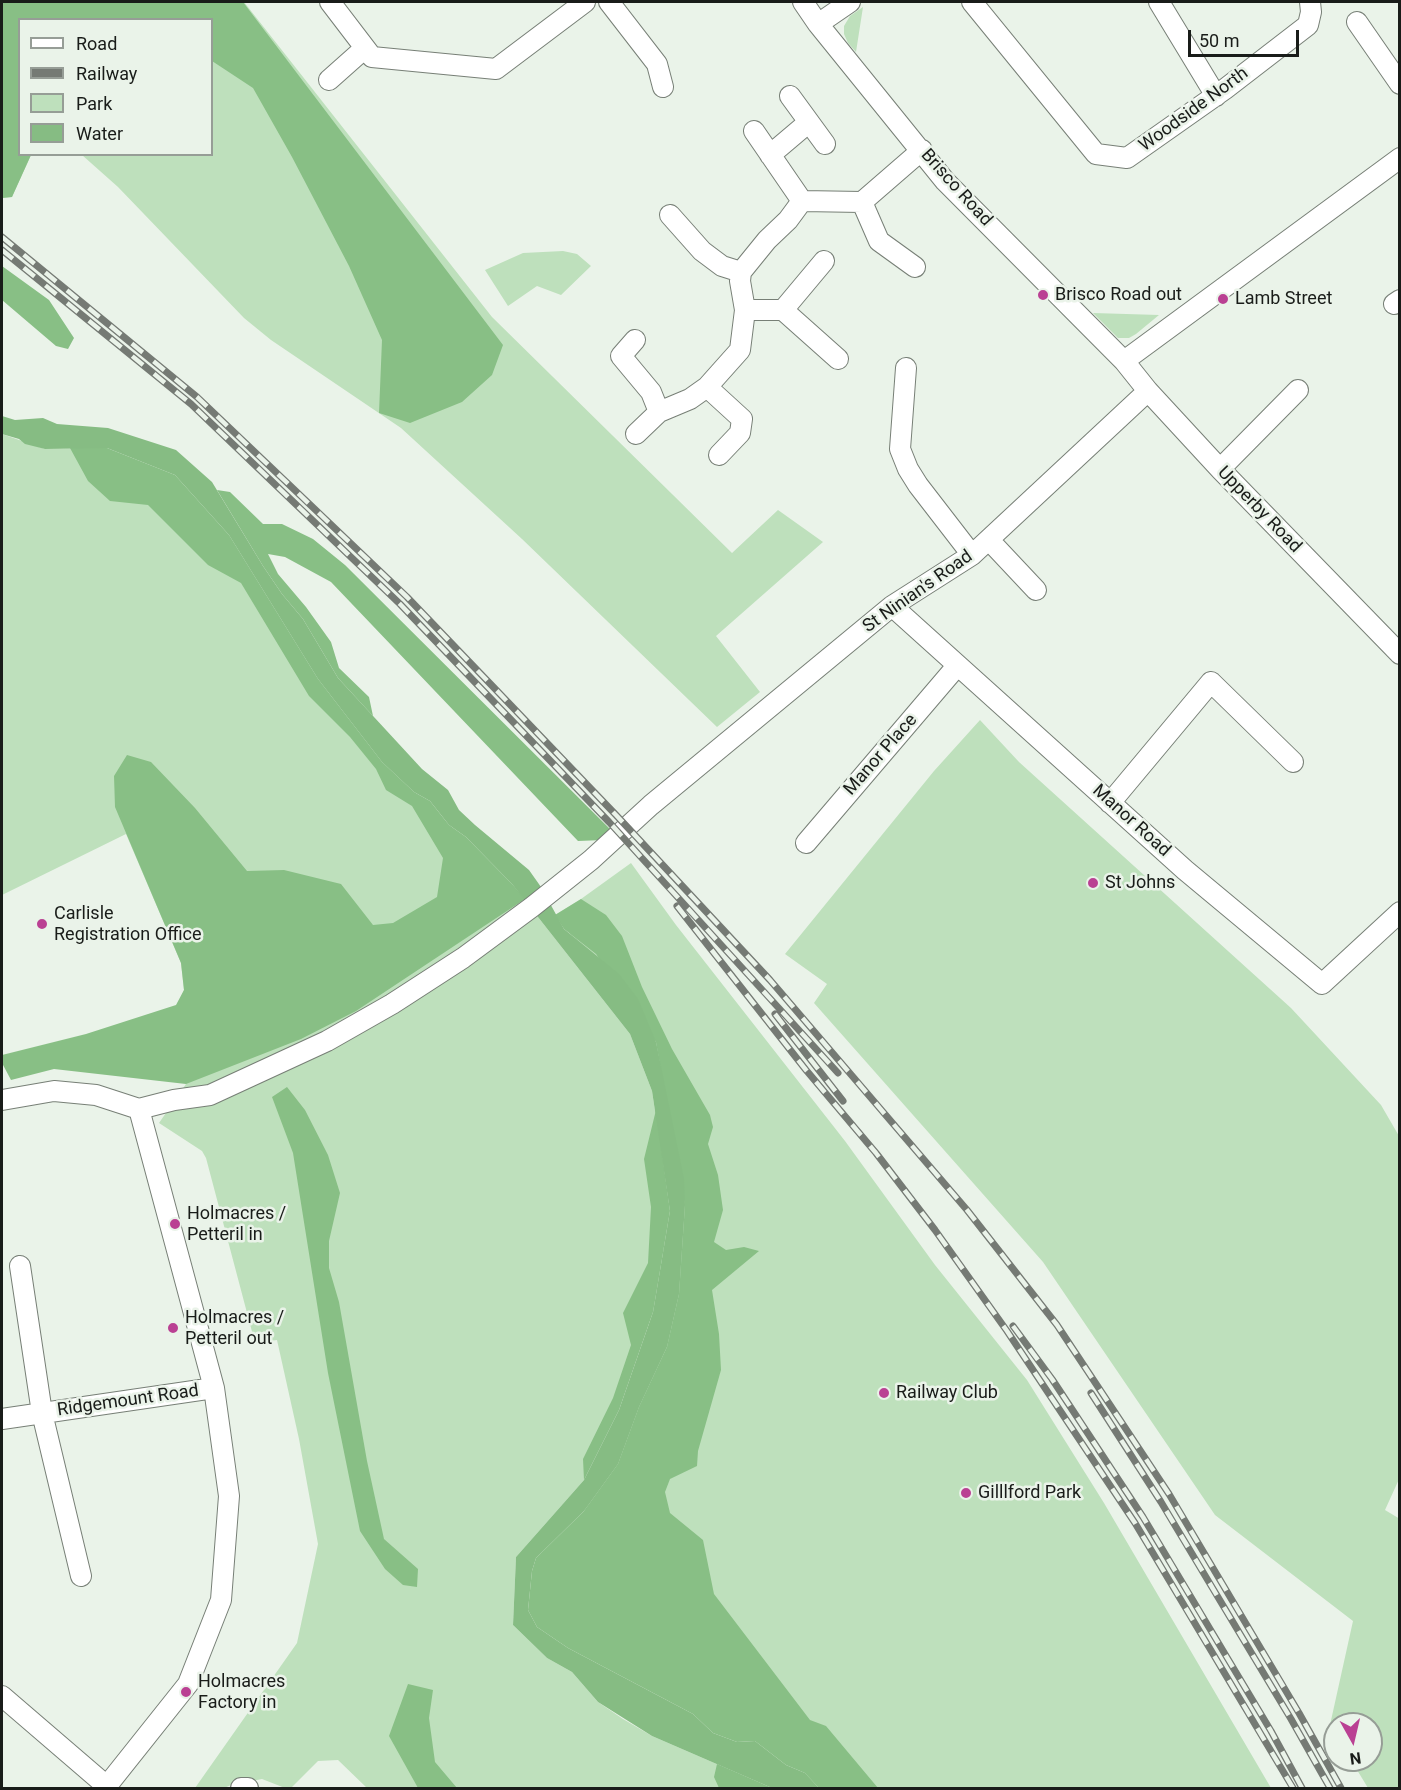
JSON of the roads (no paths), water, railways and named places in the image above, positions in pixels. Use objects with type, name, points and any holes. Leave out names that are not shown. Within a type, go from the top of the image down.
[{"type":"street","points":[[330,2],[372,57],[496,69],[585,2]]},
{"type":"street","points":[[609,2],[657,64],[663,87]]},
{"type":"street","name":"Brisco Road","points":[[803,2],[818,24],[945,181],[1124,362]]},
{"type":"street","points":[[818,24],[850,2]]},
{"type":"street","name":"Woodside North","points":[[972,2],[1096,154],[1127,159],[1216,96],[1308,25],[1311,12],[1310,2]]},
{"type":"street","points":[[1159,2],[1216,96]]},
{"type":"street","points":[[1357,22],[1400,84]]},
{"type":"street","points":[[329,80],[365,48]]},
{"type":"street","points":[[790,96],[825,144]]},
{"type":"street","points":[[770,155],[809,122]]},
{"type":"street","points":[[754,131],[802,201]]},
{"type":"street","points":[[802,201],[862,202],[922,150]]},
{"type":"street","points":[[1124,362],[1400,158]]},
{"type":"street","points":[[636,434],[659,412],[690,399],[707,387],[740,350],[744,310],[741,272],[802,201]]},
{"type":"street","points":[[862,202],[879,241],[915,267]]},
{"type":"street","points":[[670,215],[702,251],[722,266],[741,272]]},
{"type":"street","points":[[783,310],[824,261]]},
{"type":"street","points":[[744,310],[783,310],[838,359]]},
{"type":"street","points":[[635,340],[621,356],[651,393],[659,412]]},
{"type":"street","name":"Upperby Road","points":[[1124,362],[1220,469],[1400,654]]},
{"type":"street","points":[[906,368],[900,449],[908,470],[918,485],[972,555]]},
{"type":"street","points":[[707,387],[741,419],[740,433],[719,455]]},
{"type":"street","points":[[1220,469],[1298,390]]},
{"type":"street","name":"St Ninian's Road","points":[[139,1109],[174,1100],[210,1095],[327,1041],[392,1004],[463,958],[591,860],[651,806],[892,606],[972,555],[1148,391]]},
{"type":"street","points":[[989,540],[1036,590]]},
{"type":"street","name":"Manor Road","points":[[892,606],[1185,870],[1322,984],[1400,912]]},
{"type":"street","name":"Manor Place","points":[[806,843],[957,666]]},
{"type":"street","points":[[1110,803],[1211,682],[1293,762]]},
{"type":"street","points":[[2,1100],[54,1091],[96,1095],[139,1109],[214,1388],[229,1496],[221,1600],[188,1684],[107,1787],[2,1696]]},
{"type":"street","name":"Ridgemount Road","points":[[21,1266],[42,1413],[81,1576]]},
{"type":"street","name":"Ridgemount Road","points":[[2,1419],[214,1388]]},
{"type":"street","points":[[241,1788],[248,1788]]},
{"type":"water","points":[[2,416],[15,420],[43,418],[57,424],[108,428],[176,450],[212,482],[263,566],[303,619],[338,678],[422,769],[448,790],[459,810],[529,870],[564,929],[619,974],[638,999],[656,1042],[684,1179],[685,1205],[679,1294],[667,1347],[639,1407],[618,1464],[584,1511],[536,1558],[532,1571],[528,1610],[537,1627],[568,1648],[693,1714],[713,1733],[737,1742],[755,1741],[786,1765],[805,1773],[819,1788],[772,1788],[652,1736],[598,1702],[572,1672],[547,1658],[513,1625],[516,1557],[584,1480],[619,1410],[653,1312],[670,1211],[652,1091],[630,1034],[512,884],[466,837],[449,825],[430,801],[414,792],[382,762],[318,679],[229,535],[175,475],[107,448],[45,449],[25,444],[19,439],[2,434]]},
{"type":"railway","points":[[2,237],[197,397],[407,597],[770,980],[967,1210],[1057,1325],[1169,1494],[1341,1788]]},
{"type":"railway","points":[[2,250],[191,404],[400,604],[609,822],[838,1073]]},
{"type":"railway","points":[[677,906],[806,1070],[876,1153],[935,1230],[1007,1331],[1135,1523],[1293,1788]]},
{"type":"railway","points":[[775,1014],[843,1101]]},
{"type":"railway","points":[[1013,1326],[1052,1379],[1143,1517],[1271,1731],[1302,1788]]},
{"type":"railway","points":[[1091,1393],[1161,1502],[1330,1788]]},
{"type":"place","name":"Brisco Road out","points":[[1043,295]]},
{"type":"place","name":"Lamb Street","points":[[1223,299]]},
{"type":"place","name":"St Johns","points":[[1093,883]]},
{"type":"place","name":"Carlisle Registration Office","points":[[42,924]]},
{"type":"place","name":"Holmacres / Petteril in","points":[[175,1224]]},
{"type":"place","name":"Holmacres / Petteril out","points":[[173,1328]]},
{"type":"place","name":"Railway Club","points":[[884,1393]]},
{"type":"place","name":"Gilllford Park","points":[[966,1493]]},
{"type":"place","name":"Holmacres Factory in","points":[[186,1692]]}]
